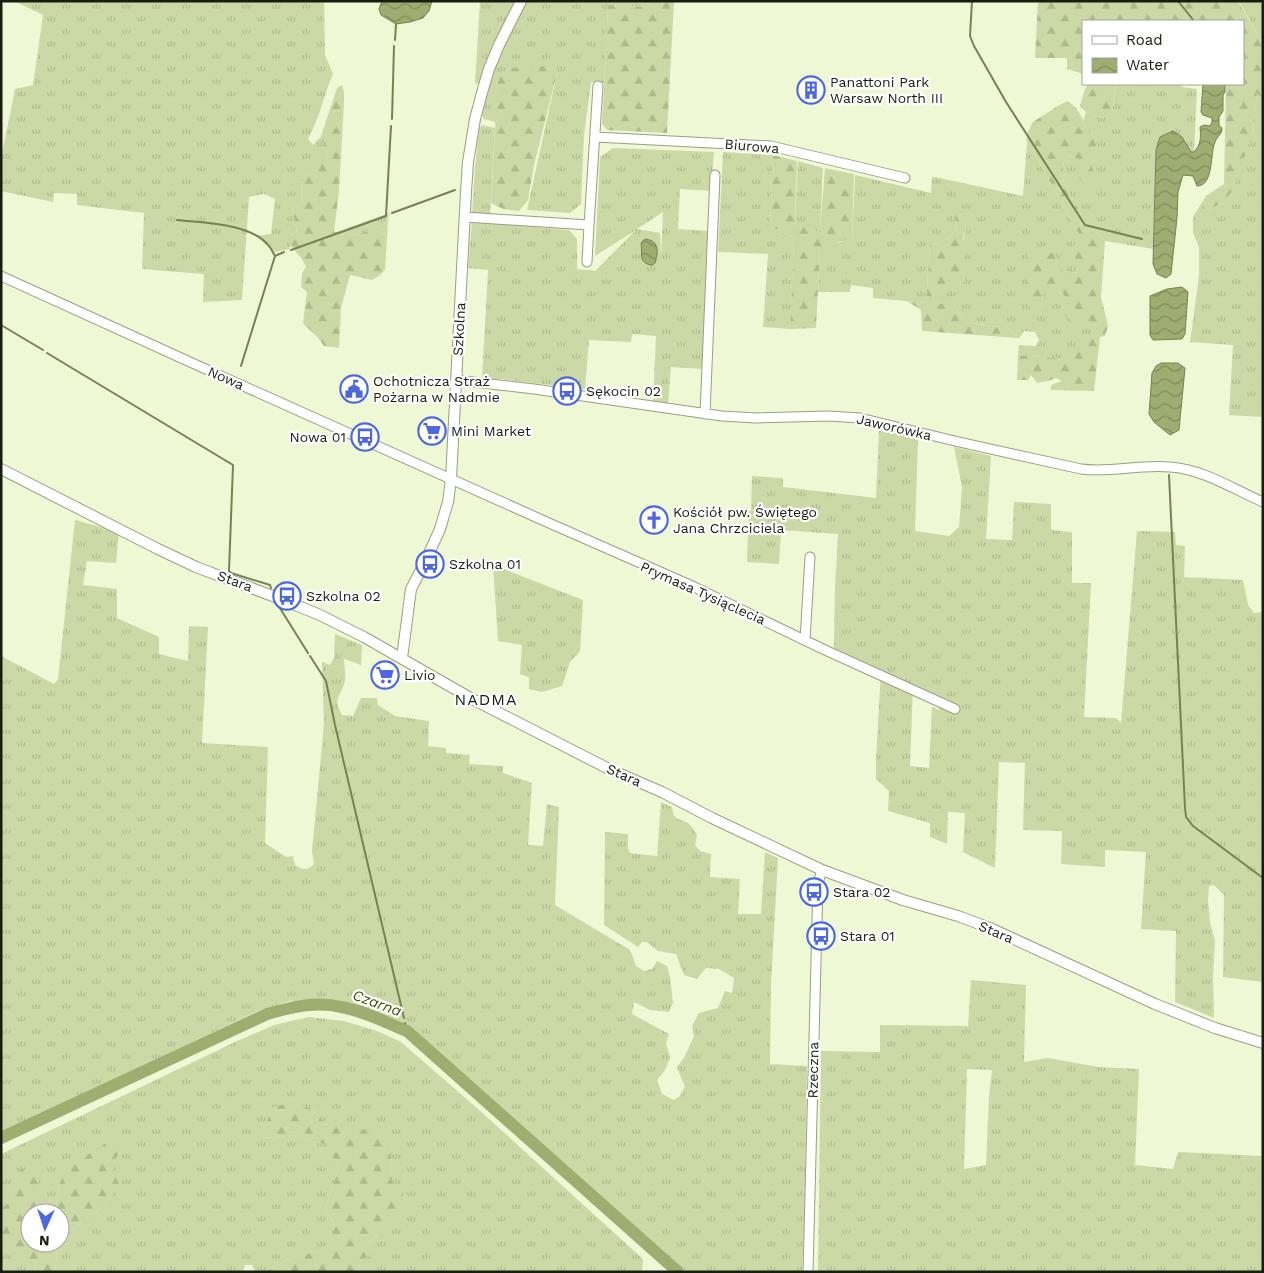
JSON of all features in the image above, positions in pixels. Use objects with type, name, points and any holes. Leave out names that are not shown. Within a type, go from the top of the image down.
[{"type":"street","name":"Szkolna","points":[[402,658],[411,590],[440,529],[448,502],[451,479],[468,162],[475,119],[492,63],[520,1]]},
{"type":"street","points":[[588,262],[598,86]]},
{"type":"street","name":"Biurowa","points":[[595,136],[771,146],[905,178]]},
{"type":"street","points":[[704,414],[715,175]]},
{"type":"street","points":[[465,217],[589,225]]},
{"type":"street","name":"Nowa","points":[[1,276],[451,479]]},
{"type":"street","name":"Jaworówka","points":[[456,380],[534,389],[704,414],[756,418],[828,416],[860,418],[1081,469],[1100,470],[1156,466],[1179,468],[1198,473],[1263,502]]},
{"type":"street","name":"Stara","points":[[1,469],[196,567],[320,615],[364,637],[474,700],[608,769],[662,792],[822,870],[903,900],[958,916],[990,928],[1155,1004],[1215,1028],[1263,1043]]},
{"type":"street","name":"Prymasa Tysiąclecia","points":[[451,479],[688,584],[955,709]]},
{"type":"street","points":[[805,640],[810,557]]},
{"type":"street","name":"Rzeczna","points":[[808,1272],[818,883],[822,870]]},
{"type":"green space","points":[[14,1],[324,1],[325,55],[333,74],[308,139],[313,145],[321,136],[328,160],[311,172],[301,183],[302,201],[292,210],[297,231],[290,235],[290,249],[274,252],[256,236],[271,234],[275,199],[264,194],[249,197],[242,300],[203,302],[204,274],[142,269],[144,213],[77,205],[77,194],[54,193],[53,202],[1,191],[1,159],[15,89],[33,85],[43,15]]},
{"type":"green space","points":[[480,1],[650,1],[649,7],[608,5],[604,83],[591,82],[584,136],[581,204],[570,213],[527,210],[558,69],[507,68],[506,77],[498,76],[496,122],[484,119],[482,115],[489,87],[475,83]]},
{"type":"green space","points":[[650,1],[674,1],[667,133],[607,130],[602,124],[608,5],[649,7]]},
{"type":"green space","points":[[1038,1],[1238,1],[1263,44],[1263,100],[1257,93],[1253,131],[1244,158],[1237,160],[1236,187],[1222,203],[1208,210],[1201,204],[1206,196],[1224,184],[1226,85],[1244,85],[1244,20],[1082,20],[1082,74],[1067,69],[1067,58],[1035,58]]},
{"type":"green space","points":[[1238,1],[1263,1],[1263,44],[1240,3]]},
{"type":"green space","points":[[541,66],[558,69],[534,165],[528,200],[519,211],[503,209],[491,203],[498,76],[506,76],[507,67]]},
{"type":"green space","points":[[342,85],[344,103],[339,190],[334,232],[357,235],[388,222],[385,270],[372,280],[350,275],[341,308],[339,348],[324,346],[317,336],[303,323],[307,292],[301,287],[302,273],[306,267],[290,245],[290,235],[297,231],[292,210],[302,201],[301,183],[311,172],[313,163],[328,160],[321,136],[337,88]]},
{"type":"green space","points":[[1087,85],[1116,85],[1112,114],[1102,118],[1086,112],[1080,106]]},
{"type":"green space","points":[[1116,85],[1181,85],[1182,87],[1197,89],[1194,152],[1191,152],[1182,137],[1156,150],[1153,249],[1105,241],[1087,224],[1062,179],[1064,161],[1069,155],[1077,159],[1077,173],[1091,164],[1096,140],[1084,125],[1086,112],[1102,118],[1112,114]]},
{"type":"green space","points":[[1257,93],[1263,100],[1263,417],[1229,415],[1233,345],[1190,342],[1199,276],[1199,247],[1193,233],[1193,217],[1201,204],[1208,210],[1222,203],[1237,160],[1253,132]]},
{"type":"green space","points":[[1068,101],[1076,108],[1083,119],[1085,127],[1097,140],[1091,164],[1097,184],[1091,187],[1083,184],[1077,174],[1077,159],[1069,155],[1064,161],[1062,179],[1087,224],[1105,241],[1101,297],[1108,326],[1105,336],[1100,337],[1094,391],[1051,390],[1051,385],[1062,381],[1056,378],[1037,383],[1031,375],[1028,380],[1017,380],[1018,355],[1067,358],[1070,349],[1084,350],[1085,340],[1092,336],[1092,330],[1083,321],[1075,324],[1066,317],[1061,309],[1067,299],[1058,288],[1049,288],[1043,295],[1041,308],[1032,309],[1025,301],[1025,265],[1030,252],[1041,249],[1055,254],[1062,271],[1076,273],[1086,265],[1086,259],[1074,259],[1072,250],[1080,236],[1027,143],[1028,132],[1033,122]]},
{"type":"green space","points":[[482,125],[495,128],[490,216],[472,215],[479,128]]},
{"type":"green space","points":[[1027,143],[1080,236],[1072,250],[1074,259],[1086,259],[1086,266],[1076,273],[1062,271],[1041,249],[1041,308],[1043,295],[1049,288],[1058,288],[1092,330],[1092,336],[1084,350],[1067,358],[1018,355],[1019,345],[1036,346],[1039,340],[1035,332],[1024,331],[1019,338],[1009,328],[964,322],[954,304],[939,304],[933,300],[934,290],[940,286],[963,283],[963,249],[966,229],[955,216],[957,229],[948,239],[930,245],[926,303],[873,298],[873,288],[851,285],[850,292],[818,292],[820,248],[852,240],[855,175],[931,193],[932,177],[935,177],[1023,196]]},
{"type":"green space","points":[[613,148],[714,152],[711,191],[680,189],[678,229],[709,231],[703,369],[671,367],[668,404],[653,402],[656,336],[632,334],[631,342],[589,340],[585,389],[500,379],[482,379],[488,270],[468,268],[472,221],[569,230],[577,239],[577,269],[595,271],[636,230],[595,256],[600,157]],"holes":[[[663,212],[661,256],[660,233],[637,229]]]},
{"type":"green space","points":[[723,152],[773,155],[770,226],[794,238],[790,329],[763,327],[768,254],[718,252]]},
{"type":"green space","points":[[773,155],[797,161],[795,225],[820,232],[825,168],[854,174],[852,241],[838,242],[832,248],[820,249],[816,328],[790,329],[794,238],[770,226]]},
{"type":"green space","points":[[798,161],[823,168],[820,232],[795,225]]},
{"type":"green space","points":[[960,208],[970,212],[963,239],[967,244],[963,283],[951,291],[940,286],[934,290],[933,300],[939,304],[954,304],[964,322],[1009,328],[1019,338],[922,331],[921,310],[907,301],[926,303],[930,245],[948,239],[957,229],[955,216]]},
{"type":"green space","points":[[389,213],[388,222],[357,235],[334,233]]},
{"type":"green space","points":[[879,429],[918,439],[915,531],[949,536],[959,527],[962,487],[954,447],[991,456],[986,539],[1012,540],[1014,502],[1051,504],[1051,530],[1072,532],[1072,583],[1091,583],[1084,717],[1116,718],[1121,723],[1137,531],[1175,532],[1176,545],[1185,546],[1184,577],[1243,580],[1248,605],[1254,613],[1263,612],[1263,982],[1223,977],[1224,895],[1214,885],[1209,886],[1210,922],[1215,941],[1213,977],[1214,1018],[1175,1002],[1176,931],[1141,929],[1146,852],[1105,850],[1105,867],[1061,864],[1062,831],[1023,830],[1025,763],[999,762],[995,868],[963,852],[965,813],[948,812],[947,844],[930,837],[930,823],[888,811],[889,791],[876,779],[881,670],[834,648],[838,534],[781,530],[779,564],[747,562],[752,476],[783,478],[783,487],[876,498]],"holes":[[[913,686],[939,698],[939,710],[932,707],[929,768],[910,766]]]},
{"type":"green space","points":[[75,520],[119,532],[116,563],[87,561],[83,585],[117,589],[117,618],[159,637],[159,654],[188,661],[189,626],[208,627],[202,743],[268,747],[265,843],[286,857],[293,856],[295,865],[305,869],[314,864],[312,851],[324,724],[322,662],[330,665],[334,658],[335,634],[362,645],[361,665],[344,659],[345,681],[337,702],[342,715],[353,716],[361,698],[377,698],[378,705],[395,716],[429,721],[428,746],[446,748],[446,753],[470,755],[469,764],[503,766],[503,773],[532,783],[528,845],[543,846],[547,804],[559,807],[555,905],[630,950],[636,966],[644,971],[652,969],[657,961],[667,966],[673,1003],[669,1012],[650,1010],[634,1002],[632,1014],[669,1034],[666,1043],[670,1058],[665,1070],[657,1080],[662,1094],[674,1100],[680,1096],[685,1086],[677,1067],[684,1058],[694,1036],[692,1026],[699,1013],[718,1008],[725,991],[732,993],[734,978],[719,969],[706,968],[697,979],[684,975],[676,954],[658,951],[647,942],[642,942],[638,947],[604,925],[605,832],[628,834],[630,853],[657,856],[661,802],[672,807],[676,818],[689,824],[697,835],[695,845],[700,851],[711,854],[710,877],[740,879],[738,914],[761,914],[765,852],[778,858],[771,984],[770,1064],[807,1066],[802,1272],[686,1272],[453,1065],[401,1022],[357,1006],[323,1000],[290,1001],[260,1010],[1,1133],[1,656],[54,684],[58,679]]},
{"type":"green space","points":[[493,565],[583,600],[580,651],[570,662],[562,686],[542,692],[529,689],[529,677],[520,674],[522,645],[498,641]]},
{"type":"green space","points":[[971,980],[1026,985],[1024,1062],[1048,1058],[1098,1067],[1139,1069],[1135,1165],[1173,1169],[1178,1152],[1263,1156],[1263,1272],[818,1272],[821,1051],[880,1052],[880,1025],[968,1026]],"holes":[[[967,1069],[992,1070],[986,1165],[964,1169]]]},
{"type":"green space","points":[[309,1017],[344,1021],[377,1031],[401,1042],[478,1109],[643,1259],[642,1272],[361,1272],[358,1260],[366,1245],[378,1235],[392,1183],[391,1140],[328,1126],[312,1109],[262,1138],[299,1135],[311,1141],[324,1144],[339,1167],[325,1209],[335,1225],[327,1249],[289,1259],[265,1272],[255,1272],[252,1265],[245,1265],[243,1272],[55,1272],[57,1253],[70,1253],[70,1231],[108,1203],[112,1169],[120,1149],[60,1182],[56,1203],[39,1203],[38,1177],[14,1177],[14,1198],[1,1209],[1,1154],[274,1025]]},
{"type":"green space","points":[[291,1102],[312,1109],[328,1126],[369,1130],[391,1140],[392,1183],[403,1193],[401,1215],[366,1245],[370,1256],[358,1260],[361,1272],[265,1272],[289,1259],[326,1249],[335,1225],[325,1209],[339,1167],[324,1144],[311,1141],[299,1135],[262,1138],[271,1108]]},
{"type":"green space","points":[[109,1141],[117,1141],[120,1149],[112,1169],[119,1184],[108,1203],[70,1231],[70,1203],[56,1203],[60,1182],[69,1167]]},
{"type":"green space","points":[[22,1168],[38,1177],[40,1203],[20,1203],[20,1252],[17,1249],[1,1244],[1,1209],[14,1198],[14,1177]]},
{"type":"green space","points":[[1,1244],[17,1248],[26,1259],[36,1260],[35,1272],[1,1272]]},
{"type":"green space","points":[[21,1253],[57,1253],[55,1272],[35,1272],[36,1260],[26,1259]]},
{"type":"water","points":[[382,1],[432,1],[429,11],[423,18],[396,24],[381,15],[379,9]]},
{"type":"water","points":[[1203,85],[1225,85],[1223,111],[1219,117],[1219,126],[1222,130],[1213,147],[1209,175],[1202,185],[1197,186],[1193,176],[1183,175],[1178,192],[1171,274],[1166,278],[1157,274],[1153,264],[1156,150],[1160,137],[1173,131],[1182,137],[1191,152],[1194,152],[1200,141],[1200,127],[1204,125],[1210,126],[1212,122],[1212,118],[1203,115],[1201,112]]},
{"type":"water","points":[[645,239],[653,242],[656,246],[656,262],[652,265],[642,259],[641,243]]},
{"type":"water","points":[[1182,287],[1188,292],[1185,334],[1182,339],[1153,340],[1150,335],[1150,296],[1167,289]]},
{"type":"water","points":[[1161,363],[1178,363],[1185,368],[1179,430],[1170,435],[1154,422],[1149,414],[1152,373],[1156,366]]},
{"type":"waterway","points":[[972,1],[970,36],[974,46],[1006,102],[1085,225],[1142,239]]},
{"type":"waterway","points":[[1178,1],[1193,20]]},
{"type":"waterway","points":[[395,40],[396,24]]},
{"type":"waterway","points":[[392,119],[394,46]]},
{"type":"waterway","points":[[291,250],[386,216],[391,126]]},
{"type":"waterway","points":[[392,213],[455,190]]},
{"type":"waterway","points":[[177,220],[213,223],[239,228],[261,238],[275,256]]},
{"type":"waterway","points":[[241,366],[275,256],[284,252]]},
{"type":"waterway","points":[[1,325],[43,350]]},
{"type":"waterway","points":[[47,353],[233,465],[229,571],[270,585],[271,588]]},
{"type":"waterway","points":[[1169,475],[1186,817],[1193,826],[1263,878]]},
{"type":"waterway","points":[[278,605],[308,653]]},
{"type":"waterway","points":[[310,656],[326,681],[404,1018]]},
{"type":"waterway","name":"Czarna","points":[[1,1138],[267,1014],[295,1007],[332,1005],[366,1014],[407,1031],[678,1272]]},
{"type":"waterway","name":"Czarna","points":[[405,1023],[407,1031]]},
{"type":"place","name":"Panattoni Park Warsaw North III","points":[[811,90]]},
{"type":"place","name":"Ochotnicza Straż Pożarna w Nadmie","points":[[354,389]]},
{"type":"place","name":"Sękocin 02","points":[[567,391]]},
{"type":"place","name":"Mini Market","points":[[432,431]]},
{"type":"place","name":"Nowa 01","points":[[365,437]]},
{"type":"place","name":"Kościół pw. Świętego Jana Chrzciciela","points":[[654,520]]},
{"type":"place","name":"Szkolna 01","points":[[430,564]]},
{"type":"place","name":"Szkolna 02","points":[[287,596]]},
{"type":"place","name":"Livio","points":[[385,675]]},
{"type":"place","name":"Stara 02","points":[[814,892]]},
{"type":"place","name":"Stara 01","points":[[821,936]]},
{"type":"district","name":"NADMA","points":[[486,699]]}]
